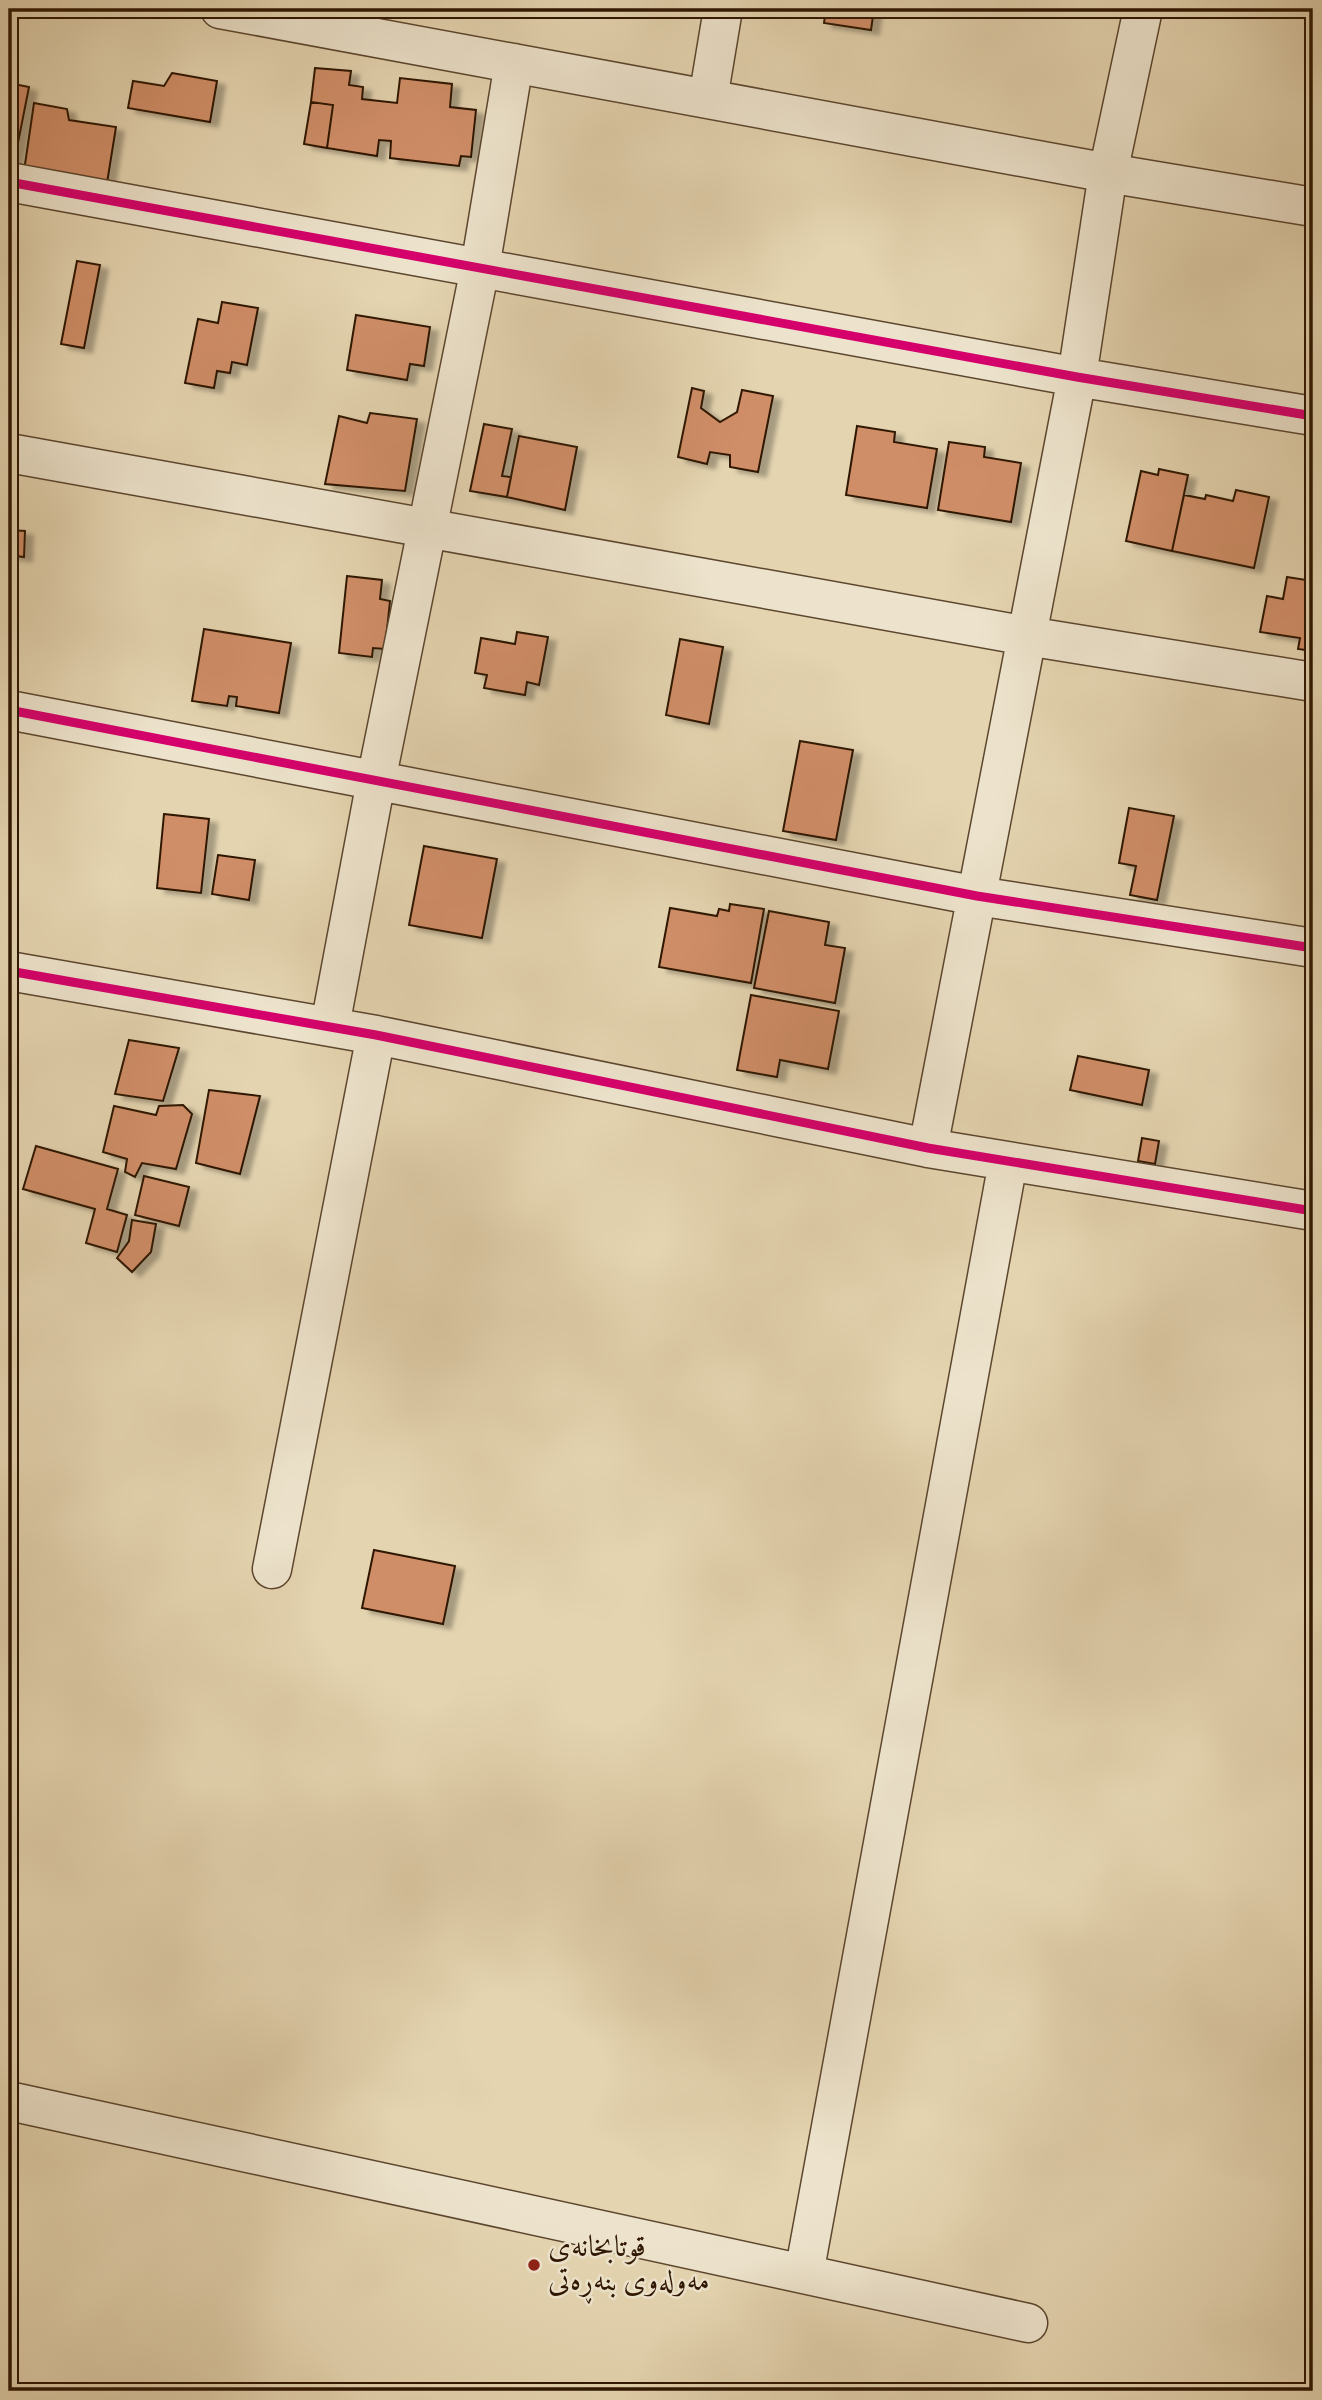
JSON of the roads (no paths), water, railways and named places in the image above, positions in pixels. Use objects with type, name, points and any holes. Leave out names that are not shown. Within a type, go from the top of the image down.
[{"type":"street","points":[[220,9],[1108,173],[1313,207]]},
{"type":"street","points":[[708,99],[723,9]]},
{"type":"street","points":[[928,1148],[1077,377],[1108,173],[1143,9]]},
{"type":"street","points":[[330,1026],[376,781],[480,268],[514,63]]},
{"type":"street","points":[[9,182],[1077,377],[1313,416]]},
{"type":"street","points":[[9,453],[1027,636],[1313,682]]},
{"type":"street","points":[[9,710],[977,896],[1313,948]]},
{"type":"street","points":[[9,971],[330,1026],[928,1148],[1313,1212]]},
{"type":"street","points":[[272,1569],[376,1035]]},
{"type":"street","points":[[804,2274],[1008,1162]]},
{"type":"street","points":[[9,2101],[1028,2323]]},
{"type":"place","name":"قوتابخانەی مەولەوی بنەڕەتی","points":[[534,2265]]}]
